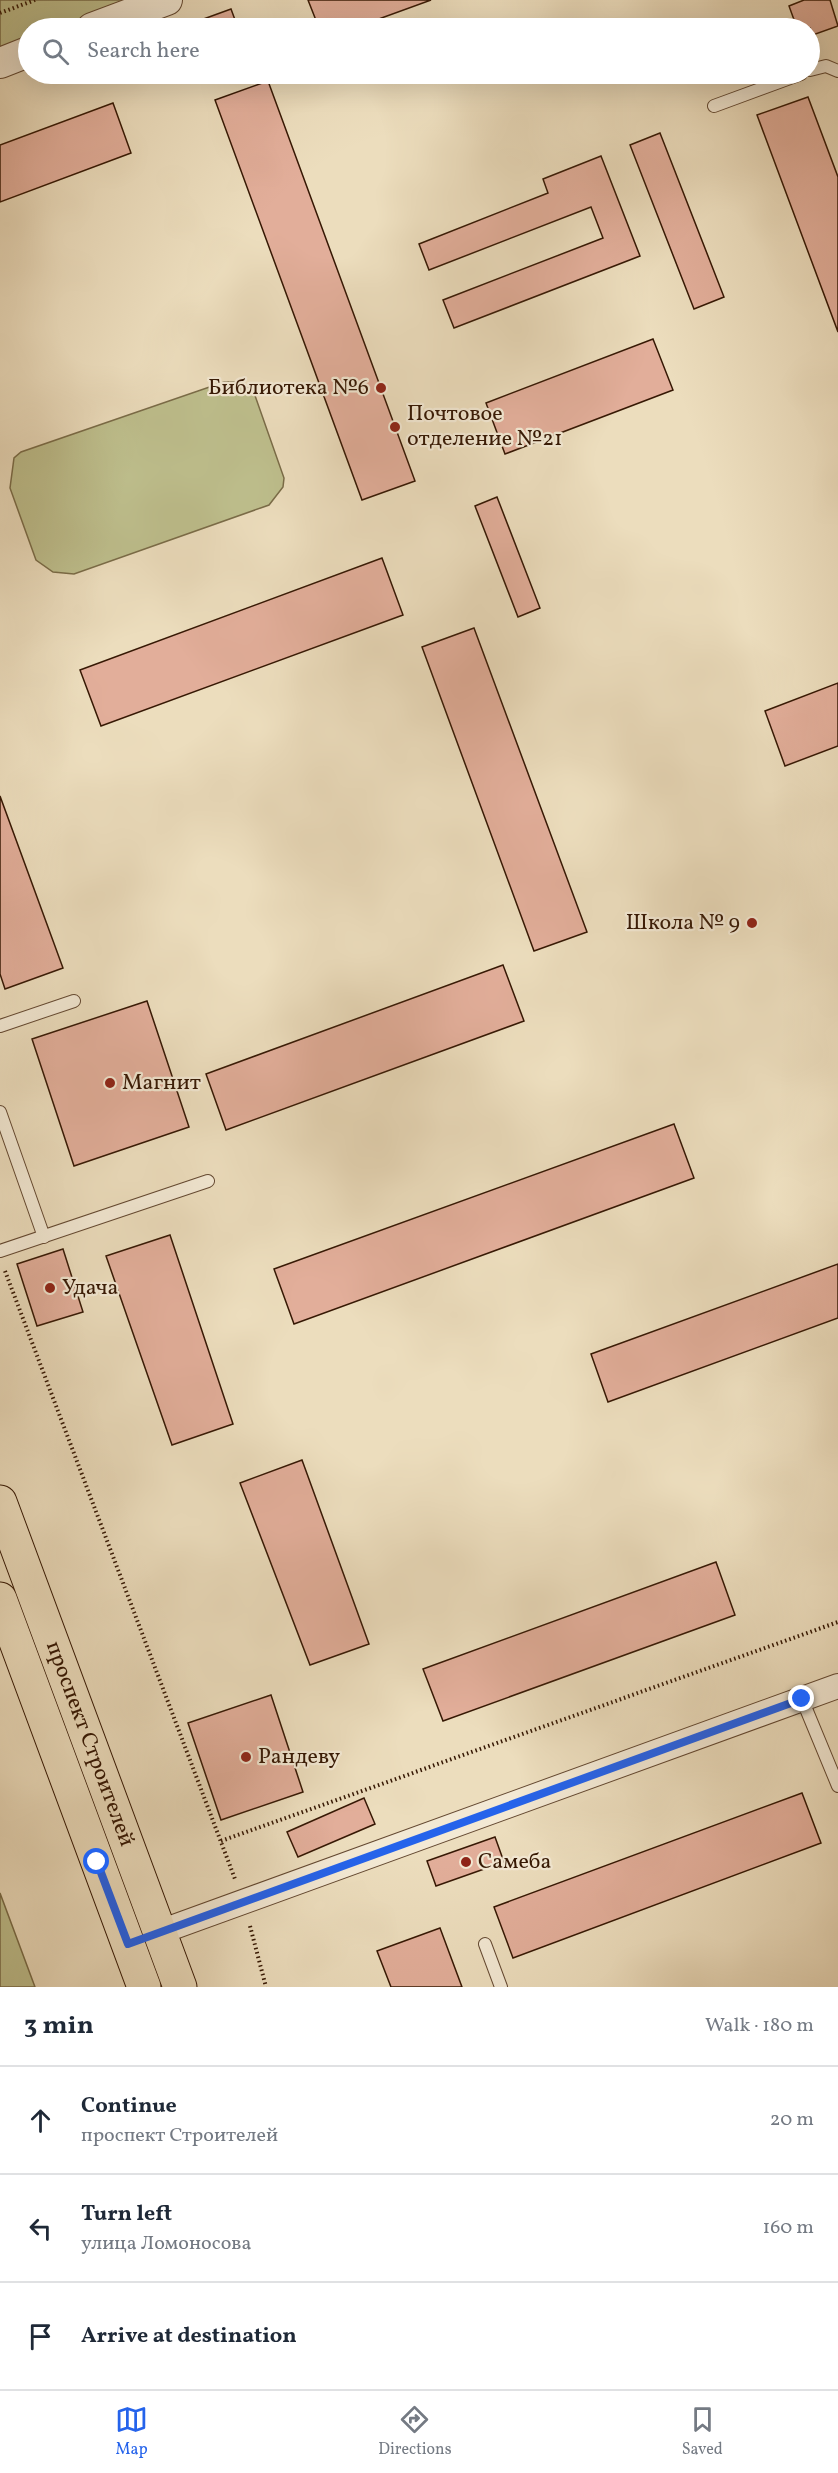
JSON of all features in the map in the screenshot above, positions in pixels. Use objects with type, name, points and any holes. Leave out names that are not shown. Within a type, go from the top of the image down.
[{"type":"main road","name":"проспект Строителей","points":[[0,1502],[180,1987]]},
{"type":"main road","name":"проспект Строителей","points":[[0,1599],[144,1987]]},
{"type":"street","points":[[119,18],[167,0]]},
{"type":"street","points":[[0,63],[18,56]]},
{"type":"street","points":[[128,1944],[838,1686]]},
{"type":"lane","points":[[820,68],[826,66],[838,71]]},
{"type":"lane","points":[[714,106],[774,84]]},
{"type":"lane","points":[[0,1026],[74,1001]]},
{"type":"lane","points":[[0,1112],[44,1237]]},
{"type":"lane","points":[[1,1246],[44,1237],[208,1181]]},
{"type":"lane","points":[[802,1699],[838,1786]]},
{"type":"lane","points":[[485,1944],[501,1987]]},
{"type":"path","points":[[0,13],[35,0]]},
{"type":"path","points":[[4,1270],[243,1903],[266,1987]]},
{"type":"path","points":[[220,1841],[838,1622]]},
{"type":"green space","points":[[0,0],[131,0],[82,18],[18,18],[18,42],[0,49]]},
{"type":"green space","points":[[224,382],[234,382],[253,390],[284,478],[283,487],[269,505],[74,574],[53,572],[36,560],[10,488],[14,458],[21,452]]},
{"type":"green space","points":[[0,1893],[35,1987],[0,1987]]},
{"type":"building","points":[[308,0],[431,0],[382,18],[315,18]]},
{"type":"building","points":[[804,0],[830,0],[838,26],[820,32],[820,18],[793,18],[789,6]]},
{"type":"building","points":[[231,9],[234,18],[206,18]]},
{"type":"building","points":[[260,84],[269,84],[415,481],[362,500],[215,100]]},
{"type":"building","points":[[808,97],[838,177],[838,332],[757,115]]},
{"type":"building","points":[[113,103],[131,153],[0,202],[0,145]]},
{"type":"building","points":[[660,133],[724,297],[694,309],[630,145]]},
{"type":"building","points":[[601,156],[640,256],[454,328],[443,300],[603,238],[591,207],[429,270],[419,244],[548,193],[543,179]]},
{"type":"building","points":[[653,339],[673,390],[505,454],[486,403]]},
{"type":"building","points":[[497,497],[540,608],[518,617],[475,506]]},
{"type":"building","points":[[382,558],[403,615],[101,726],[80,670]]},
{"type":"building","points":[[474,628],[587,932],[534,951],[422,647]]},
{"type":"building","points":[[838,683],[838,746],[785,766],[765,711]]},
{"type":"building","points":[[0,796],[63,968],[5,989],[0,974]]},
{"type":"building","points":[[503,965],[524,1021],[226,1130],[206,1074]]},
{"type":"building","name":"Магнит","points":[[147,1001],[189,1127],[74,1166],[32,1039]]},
{"type":"building","points":[[674,1124],[694,1178],[294,1324],[274,1269]]},
{"type":"building","points":[[170,1235],[233,1424],[172,1445],[106,1256]]},
{"type":"building","name":"Удача","points":[[63,1249],[83,1312],[37,1326],[17,1264]]},
{"type":"building","points":[[838,1264],[838,1318],[608,1402],[591,1354]]},
{"type":"building","points":[[302,1460],[369,1644],[310,1665],[240,1483]]},
{"type":"building","points":[[716,1562],[735,1615],[443,1721],[423,1669]]},
{"type":"building","name":"Рандеву","points":[[271,1695],[303,1792],[221,1820],[188,1723]]},
{"type":"building","points":[[802,1793],[821,1843],[513,1958],[494,1907]]},
{"type":"building","points":[[364,1798],[375,1824],[298,1857],[287,1832]]},
{"type":"building","name":"Самеба","points":[[495,1837],[504,1862],[436,1886],[427,1861]]},
{"type":"building","points":[[440,1928],[462,1987],[391,1987],[377,1951]]},
{"type":"place","name":"Библиотека №6","points":[[381,388]]},
{"type":"place","name":"Почтовое отделение №21","points":[[395,427]]},
{"type":"place","name":"Школа № 9","points":[[752,923]]},
{"type":"place","name":"Магнит","points":[[110,1083]]},
{"type":"place","name":"Удача","points":[[50,1288]]},
{"type":"place","name":"Рандеву","points":[[246,1757]]},
{"type":"place","name":"Самеба","points":[[466,1862]]},
{"type":"route","points":[[97,1862],[128,1944],[802,1699]]}]
